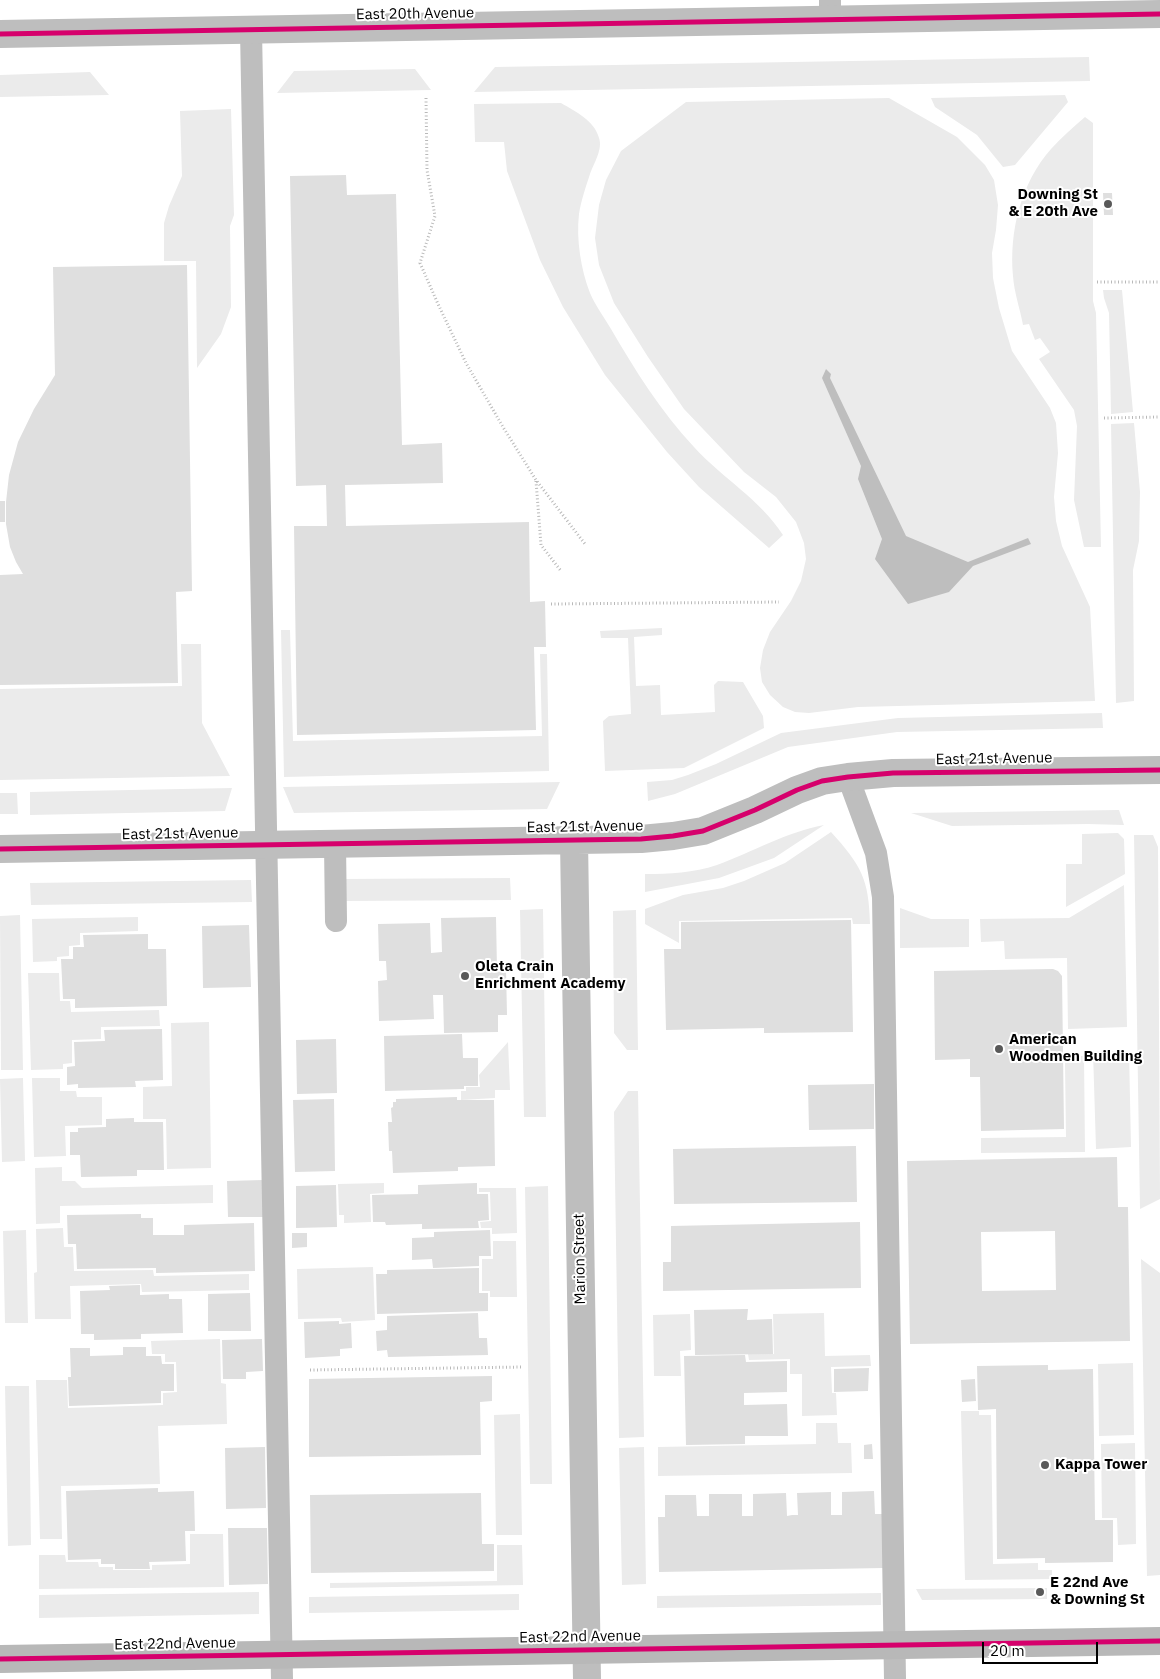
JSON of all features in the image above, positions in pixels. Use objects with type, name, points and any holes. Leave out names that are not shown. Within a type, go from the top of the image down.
[{"type":"street","name":"East 20th Avenue","points":[[0,34],[251,30],[830,10],[1160,14]]},
{"type":"street","name":"East 21st Avenue","points":[[0,849],[641,839],[704,831],[797,790],[848,776],[892,773],[1160,770]]},
{"type":"street","name":"Marion Street","points":[[574,840],[587,1679]]},
{"type":"street","name":"East 22nd Avenue","points":[[0,1659],[282,1667],[586,1650],[1160,1641]]},
{"type":"lane","points":[[251,30],[282,1667]]},
{"type":"lane","points":[[848,776],[876,853],[883,897],[895,1679]]},
{"type":"lane","points":[[335,844],[336,921]]},
{"type":"path","points":[[426,98],[427,170],[434,216],[420,263],[466,363],[503,427],[536,480],[585,544]]},
{"type":"path","points":[[1097,282],[1160,282]]},
{"type":"path","points":[[1104,418],[1160,417]]},
{"type":"path","points":[[536,480],[541,545],[561,571]]},
{"type":"path","points":[[551,604],[779,602]]},
{"type":"path","points":[[310,1370],[523,1367]]},
{"type":"shaded area","points":[[1089,57],[1090,81],[474,92],[495,67]]},
{"type":"shaded area","points":[[415,69],[431,90],[277,93],[294,71]]},
{"type":"shaded area","points":[[90,72],[109,95],[0,97],[0,75]]},
{"type":"shaded area","points":[[1065,95],[1068,102],[1015,165],[1003,167],[977,135],[935,107],[931,98]]},
{"type":"shaded area","points":[[889,98],[957,137],[985,165],[994,180],[998,205],[992,253],[993,278],[999,308],[1012,351],[1050,408],[1056,423],[1058,453],[1054,497],[1056,521],[1062,546],[1090,607],[1095,701],[858,707],[809,713],[795,712],[783,707],[770,695],[762,682],[760,668],[763,650],[770,632],[791,601],[801,581],[806,559],[804,543],[796,522],[776,497],[744,472],[684,409],[614,303],[599,265],[595,238],[599,205],[606,180],[621,151],[686,102]]},
{"type":"shaded area","points":[[561,103],[589,121],[597,132],[600,142],[599,151],[582,199],[578,224],[582,264],[592,298],[639,375],[670,420],[705,458],[774,522],[783,535],[769,548],[699,487],[667,452],[605,375],[563,307],[540,260],[507,171],[504,142],[475,142],[474,104]]},
{"type":"shaded area","points":[[231,109],[234,215],[230,226],[231,307],[221,334],[197,368],[196,261],[164,261],[164,223],[182,176],[180,111]]},
{"type":"shaded area","points":[[1085,117],[1093,123],[1093,301],[1096,313],[1101,547],[1084,547],[1074,500],[1077,426],[1074,410],[1039,359],[1050,352],[1040,338],[1035,340],[1029,324],[1023,325],[1013,276],[1012,259],[1015,225],[1019,208],[1032,177],[1051,149]]},
{"type":"shaded area","points":[[1103,290],[1122,290],[1133,412],[1111,414],[1109,313]]},
{"type":"shaded area","points":[[826,369],[831,374],[830,378],[906,536],[968,562],[1028,538],[1031,544],[973,566],[949,592],[908,604],[875,559],[882,539],[858,479],[861,466],[822,378]]},
{"type":"shaded area","points":[[1134,423],[1140,492],[1139,541],[1133,570],[1134,701],[1116,703],[1111,424]]},
{"type":"shaded area","points":[[662,628],[662,635],[634,637],[636,686],[660,685],[661,715],[715,712],[714,685],[718,681],[743,682],[763,716],[764,728],[684,768],[605,771],[603,721],[609,716],[631,714],[628,638],[601,638],[600,631]]},
{"type":"shaded area","points":[[281,630],[290,630],[293,741],[542,736],[540,654],[547,654],[549,771],[284,777]]},
{"type":"shaded area","points":[[181,644],[201,644],[202,723],[230,776],[0,780],[0,689],[182,686]]},
{"type":"shaded area","points":[[1102,713],[1103,728],[897,732],[788,747],[675,794],[648,801],[647,782],[672,780],[688,775],[781,733],[898,718]]},
{"type":"shaded area","points":[[560,782],[547,809],[294,813],[283,787]]},
{"type":"shaded area","points":[[232,788],[225,811],[30,815],[30,792]]},
{"type":"shaded area","points":[[0,793],[17,793],[18,814],[0,814]]},
{"type":"shaded area","points":[[1119,810],[1124,825],[952,826],[911,813]]},
{"type":"shaded area","points":[[824,825],[774,858],[719,878],[645,892],[645,874],[663,874],[708,868],[796,832]]},
{"type":"shaded area","points":[[831,832],[850,854],[861,874],[868,895],[870,924],[853,924],[852,918],[679,921],[679,943],[645,924],[645,909],[683,895],[723,888],[744,881],[785,863]]},
{"type":"shaded area","points":[[1118,833],[1124,839],[1125,874],[1066,907],[1066,864],[1082,864],[1082,834]]},
{"type":"shaded area","points":[[1134,835],[1153,835],[1158,847],[1160,1199],[1140,1209]]},
{"type":"shaded area","points":[[510,878],[511,900],[344,901],[343,879]]},
{"type":"shaded area","points":[[251,880],[252,902],[31,905],[30,883]]},
{"type":"shaded area","points":[[1124,885],[1127,1027],[1068,1029],[1067,958],[1005,959],[1004,941],[981,942],[980,919],[1069,918]]},
{"type":"shaded area","points":[[900,908],[931,919],[969,919],[969,947],[900,948]]},
{"type":"shaded area","points":[[543,909],[546,1117],[524,1117],[520,910]]},
{"type":"shaded area","points":[[636,910],[638,1050],[627,1050],[614,1033],[613,911]]},
{"type":"shaded area","points":[[20,915],[23,1070],[1,1070],[0,916]]},
{"type":"shaded area","points":[[138,917],[138,931],[80,933],[80,945],[69,946],[69,956],[57,957],[57,961],[33,962],[32,919]]},
{"type":"shaded area","points":[[28,973],[59,973],[60,1001],[70,1001],[71,1012],[159,1010],[160,1026],[101,1027],[101,1039],[72,1040],[72,1063],[63,1064],[63,1069],[31,1070]]},
{"type":"shaded area","points":[[209,1022],[211,1168],[167,1169],[166,1119],[143,1119],[143,1087],[172,1086],[171,1023]]},
{"type":"shaded area","points":[[508,1042],[510,1090],[495,1090],[495,1098],[461,1100],[461,1091],[466,1091],[466,1087],[480,1087],[479,1075]]},
{"type":"shaded area","points":[[1093,1051],[1129,1051],[1131,1147],[1096,1149]]},
{"type":"shaded area","points":[[1074,1056],[1084,1056],[1085,1152],[981,1153],[981,1138],[1066,1137],[1065,1063],[1074,1063]]},
{"type":"shaded area","points":[[23,1078],[25,1161],[2,1162],[0,1079]]},
{"type":"shaded area","points":[[32,1078],[60,1078],[60,1091],[76,1091],[77,1097],[102,1097],[102,1125],[65,1126],[66,1156],[34,1157]]},
{"type":"shaded area","points":[[628,1091],[638,1091],[644,1437],[619,1438],[614,1112]]},
{"type":"shaded area","points":[[62,1167],[62,1181],[75,1181],[82,1188],[213,1185],[213,1203],[60,1206],[60,1223],[36,1224],[35,1168]]},
{"type":"shaded area","points":[[384,1183],[384,1193],[370,1194],[371,1222],[344,1223],[344,1215],[339,1215],[338,1184]]},
{"type":"shaded area","points":[[548,1186],[552,1484],[530,1484],[525,1187]]},
{"type":"shaded area","points":[[479,1188],[516,1188],[517,1233],[492,1234],[492,1228],[481,1228],[480,1222],[491,1221],[490,1192],[479,1192]]},
{"type":"shaded area","points":[[63,1228],[64,1247],[73,1247],[74,1271],[153,1270],[154,1276],[249,1274],[249,1290],[142,1292],[141,1284],[70,1286],[71,1319],[35,1319],[34,1273],[37,1272],[36,1229]]},
{"type":"shaded area","points":[[26,1230],[28,1323],[5,1323],[3,1231]]},
{"type":"shaded area","points":[[493,1241],[516,1241],[517,1297],[490,1297],[490,1291],[482,1291],[482,1259],[493,1259]]},
{"type":"shaded area","points":[[1141,1259],[1160,1273],[1160,1575],[1147,1576]]},
{"type":"shaded area","points":[[373,1267],[375,1320],[342,1322],[341,1318],[298,1319],[297,1269]]},
{"type":"shaded area","points":[[824,1313],[825,1356],[870,1355],[871,1366],[831,1367],[832,1393],[836,1393],[837,1415],[802,1416],[802,1374],[790,1374],[790,1359],[749,1360],[748,1354],[774,1354],[773,1314]]},
{"type":"shaded area","points":[[690,1314],[691,1350],[680,1351],[681,1376],[654,1376],[653,1315]]},
{"type":"shaded area","points":[[220,1339],[221,1383],[226,1384],[227,1424],[158,1426],[160,1484],[61,1486],[62,1539],[40,1539],[36,1380],[67,1380],[68,1408],[163,1405],[163,1393],[177,1392],[176,1362],[165,1362],[165,1354],[152,1354],[151,1341]]},
{"type":"shaded area","points":[[1133,1363],[1134,1435],[1099,1436],[1098,1364]]},
{"type":"shaded area","points":[[5,1386],[29,1386],[31,1545],[8,1546]]},
{"type":"shaded area","points":[[961,1411],[979,1411],[979,1415],[991,1415],[993,1564],[1038,1563],[1038,1570],[1052,1570],[1052,1579],[965,1580]]},
{"type":"shaded area","points":[[520,1414],[522,1535],[496,1535],[494,1415]]},
{"type":"shaded area","points":[[816,1423],[837,1423],[838,1443],[851,1443],[852,1473],[658,1476],[658,1447],[816,1444]]},
{"type":"shaded area","points":[[1135,1443],[1136,1544],[1118,1545],[1117,1518],[1102,1518],[1101,1444]]},
{"type":"shaded area","points":[[644,1447],[646,1584],[622,1585],[619,1448]]},
{"type":"shaded area","points":[[190,1534],[223,1534],[224,1587],[39,1589],[39,1555],[65,1555],[66,1562],[98,1562],[99,1567],[113,1567],[113,1570],[152,1570],[152,1565],[190,1564]]},
{"type":"shaded area","points":[[497,1545],[522,1545],[523,1585],[330,1588],[330,1583],[497,1581]]},
{"type":"shaded area","points":[[1047,1588],[1047,1599],[922,1600],[916,1589]]},
{"type":"shaded area","points":[[259,1592],[259,1614],[39,1618],[39,1595]]},
{"type":"shaded area","points":[[881,1593],[881,1605],[657,1608],[657,1596]]},
{"type":"shaded area","points":[[519,1594],[519,1610],[309,1613],[309,1597]]},
{"type":"building","points":[[346,175],[347,195],[396,194],[402,445],[442,443],[443,483],[345,485],[346,526],[529,522],[530,602],[545,601],[546,647],[534,647],[536,730],[297,735],[294,526],[327,526],[326,485],[296,486],[290,176]]},
{"type":"building","points":[[1103,193],[1112,193],[1113,215],[1104,215]]},
{"type":"building","points":[[187,265],[192,591],[176,592],[178,683],[0,685],[0,575],[23,574],[10,547],[6,524],[9,475],[18,442],[34,409],[55,375],[53,267]]},
{"type":"building","points":[[0,501],[5,501],[5,522],[0,522]]},
{"type":"building","points":[[496,917],[497,970],[506,969],[507,1015],[498,1015],[498,1032],[444,1033],[443,995],[433,995],[434,1019],[379,1021],[378,981],[387,980],[386,961],[379,961],[378,924],[430,923],[431,953],[442,952],[441,918]]},
{"type":"building","points":[[851,920],[853,1032],[764,1033],[764,1028],[666,1030],[664,949],[681,949],[681,922]]},
{"type":"building","points":[[249,925],[251,987],[203,988],[202,926]]},
{"type":"building","points":[[148,934],[148,949],[166,949],[167,1006],[75,1008],[75,999],[63,999],[61,959],[73,959],[73,947],[84,947],[83,935]]},
{"type":"building","name":"American Woodmen Building","points":[[1053,969],[1062,976],[1064,1129],[981,1131],[980,1077],[970,1077],[970,1059],[935,1060],[934,971]]},
{"type":"building","points":[[162,1029],[163,1080],[135,1081],[136,1087],[78,1088],[78,1084],[67,1085],[67,1067],[75,1066],[74,1042],[105,1041],[104,1030]]},
{"type":"building","points":[[462,1034],[463,1058],[478,1058],[478,1086],[464,1086],[464,1089],[385,1091],[384,1036]]},
{"type":"building","points":[[336,1039],[337,1093],[297,1094],[296,1040]]},
{"type":"building","points":[[874,1084],[874,1129],[809,1130],[808,1085]]},
{"type":"building","points":[[457,1097],[457,1100],[494,1100],[495,1166],[458,1167],[458,1171],[393,1173],[392,1151],[389,1151],[388,1122],[392,1122],[391,1108],[393,1107],[393,1102],[396,1102],[396,1099]]},
{"type":"building","points":[[334,1099],[335,1171],[295,1172],[293,1100]]},
{"type":"building","points":[[134,1118],[134,1122],[163,1122],[164,1170],[137,1170],[137,1176],[81,1177],[80,1155],[70,1155],[70,1132],[78,1132],[78,1128],[106,1127],[106,1119]]},
{"type":"building","points":[[856,1146],[857,1202],[674,1204],[673,1149]]},
{"type":"building","points":[[1117,1157],[1118,1207],[1128,1207],[1130,1341],[910,1344],[907,1161]],"holes":[[[1055,1231],[1056,1290],[982,1291],[981,1232]]]},
{"type":"building","points":[[263,1180],[263,1217],[228,1217],[227,1181]]},
{"type":"building","points":[[477,1183],[477,1194],[488,1194],[489,1220],[478,1221],[479,1228],[422,1229],[422,1224],[386,1225],[385,1222],[373,1222],[372,1195],[418,1194],[418,1185]]},
{"type":"building","points":[[336,1185],[337,1227],[296,1228],[296,1186]]},
{"type":"building","points":[[141,1214],[141,1218],[153,1218],[153,1235],[184,1235],[184,1225],[254,1223],[255,1271],[156,1273],[156,1268],[77,1269],[76,1244],[68,1244],[67,1215]]},
{"type":"building","points":[[860,1222],[861,1288],[663,1291],[663,1262],[671,1262],[671,1226]]},
{"type":"building","points":[[490,1230],[491,1256],[479,1256],[479,1266],[433,1268],[432,1259],[412,1260],[412,1238],[434,1237],[434,1232]]},
{"type":"building","points":[[292,1233],[307,1233],[307,1247],[292,1248]]},
{"type":"building","points":[[479,1268],[479,1293],[488,1293],[488,1311],[377,1314],[376,1274],[387,1274],[387,1270]]},
{"type":"building","points":[[140,1285],[140,1295],[169,1294],[169,1299],[182,1299],[183,1333],[141,1334],[141,1339],[94,1340],[94,1334],[81,1334],[80,1291],[110,1290],[109,1286]]},
{"type":"building","points":[[250,1293],[251,1331],[208,1331],[208,1294]]},
{"type":"building","points":[[748,1309],[747,1320],[772,1319],[773,1354],[695,1355],[694,1310]]},
{"type":"building","points":[[478,1313],[479,1338],[487,1338],[488,1355],[388,1357],[387,1350],[377,1351],[376,1331],[387,1330],[387,1316]]},
{"type":"building","points":[[339,1321],[339,1324],[351,1323],[352,1348],[340,1349],[340,1356],[305,1358],[304,1322]]},
{"type":"building","points":[[262,1339],[263,1371],[246,1372],[246,1379],[223,1379],[222,1340]]},
{"type":"building","points":[[123,1347],[146,1347],[146,1356],[161,1356],[162,1364],[174,1364],[174,1391],[161,1391],[161,1403],[69,1406],[70,1348],[90,1348],[90,1356],[123,1355]]},
{"type":"building","points":[[745,1355],[746,1362],[787,1361],[787,1392],[744,1393],[744,1405],[787,1404],[788,1436],[745,1436],[745,1444],[686,1445],[684,1356]]},
{"type":"building","name":"Kappa Tower","points":[[1048,1365],[1048,1370],[1093,1369],[1095,1520],[1113,1520],[1113,1562],[1045,1563],[1045,1558],[997,1559],[996,1409],[978,1410],[977,1366]]},
{"type":"building","points":[[869,1368],[868,1391],[834,1392],[834,1369]]},
{"type":"building","points":[[492,1376],[492,1401],[480,1402],[481,1455],[309,1457],[309,1379]]},
{"type":"building","points":[[975,1379],[976,1401],[962,1402],[961,1380]]},
{"type":"building","points":[[872,1444],[873,1459],[864,1459],[864,1445]]},
{"type":"building","points":[[265,1447],[266,1508],[226,1509],[225,1448]]},
{"type":"building","points":[[158,1488],[158,1492],[194,1491],[195,1531],[185,1531],[186,1561],[149,1562],[150,1569],[115,1569],[115,1564],[101,1564],[101,1559],[68,1560],[66,1491]]},
{"type":"building","points":[[874,1491],[875,1514],[882,1514],[883,1568],[659,1572],[658,1517],[665,1517],[665,1495],[696,1495],[697,1516],[709,1516],[709,1494],[742,1494],[742,1516],[753,1516],[753,1494],[786,1493],[787,1516],[798,1515],[797,1493],[831,1492],[831,1515],[842,1515],[842,1492]]},
{"type":"building","points":[[481,1493],[482,1544],[494,1544],[494,1571],[311,1573],[310,1495]]},
{"type":"building","points":[[228,1528],[267,1528],[268,1584],[229,1585]]},
{"type":"cycle path","points":[[0,34],[1160,14]]},
{"type":"cycle path","points":[[0,849],[641,839],[703,831],[755,810],[797,790],[822,781],[848,777],[893,773],[1160,770]]},
{"type":"cycle path","points":[[0,1659],[1160,1641]]},
{"type":"place","name":"Downing St & E 20th Ave","points":[[1108,204]]},
{"type":"place","name":"Oleta Crain Enrichment Academy","points":[[465,976]]},
{"type":"place","name":"American Woodmen Building","points":[[999,1049]]},
{"type":"place","name":"Kappa Tower","points":[[1045,1465]]},
{"type":"place","name":"E 22nd Ave & Downing St","points":[[1040,1592]]}]
